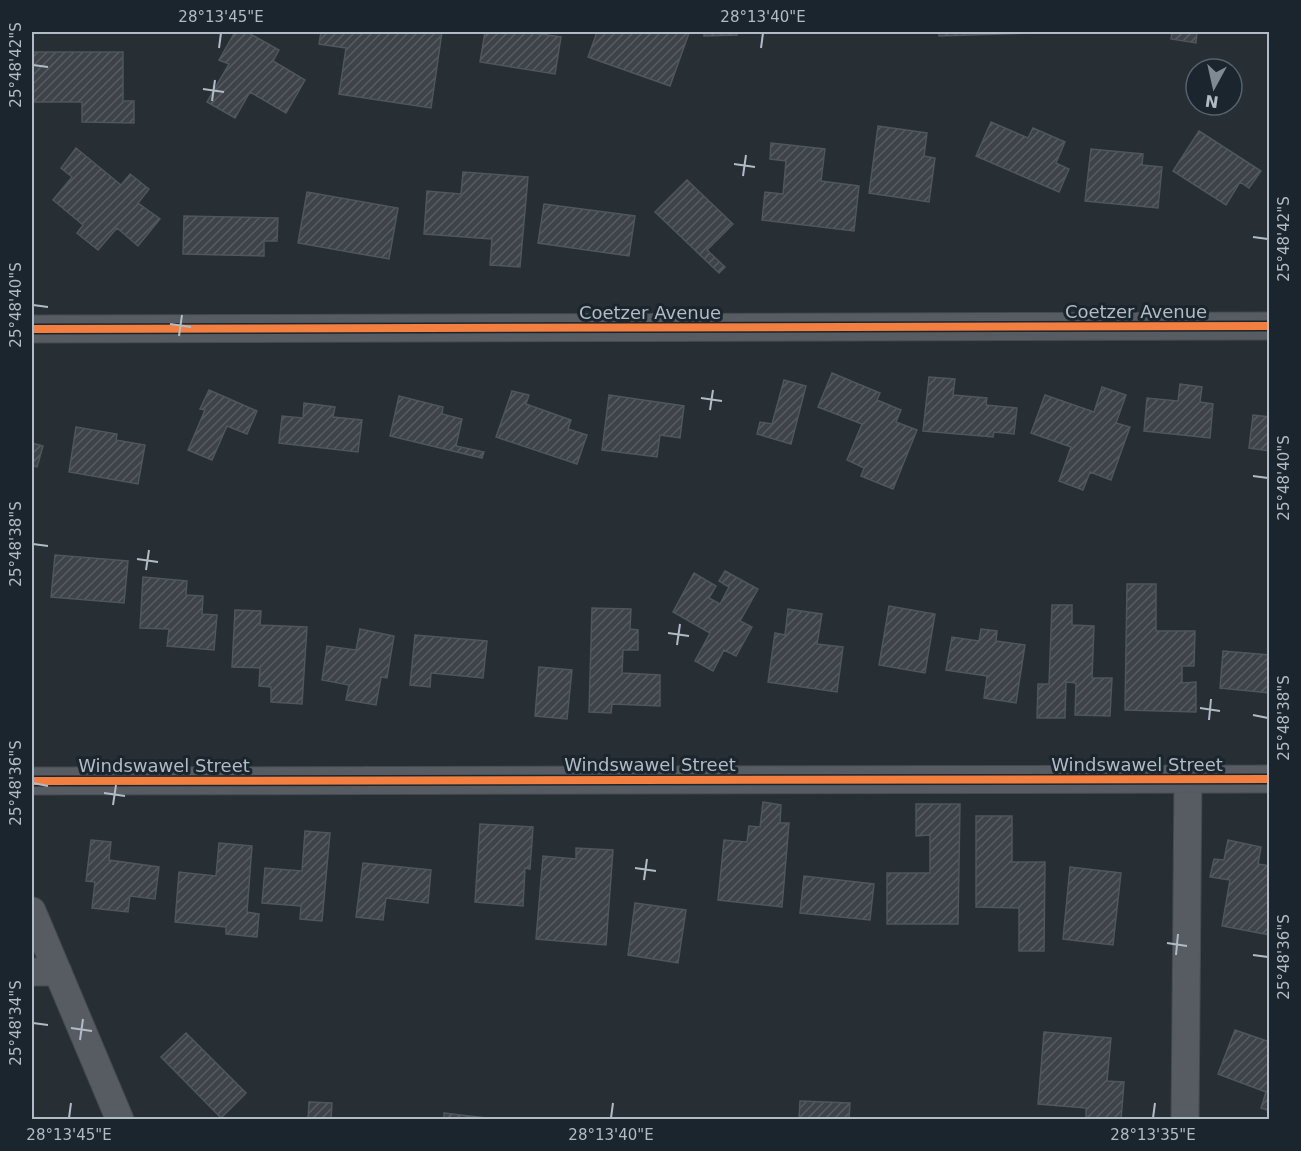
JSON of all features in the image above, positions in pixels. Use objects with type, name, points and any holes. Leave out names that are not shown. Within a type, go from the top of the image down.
[{"type":"street","name":"Coetzer Avenue","points":[[32,328],[1269,326]]},
{"type":"street","points":[[1185,1119],[1188,779]]},
{"type":"street","name":"Windswawel Street","points":[[32,781],[1269,779]]},
{"type":"street","points":[[32,911],[120,1119]]},
{"type":"street","points":[[32,972],[58,972]]},
{"type":"building","points":[[235,32],[247,32],[279,50],[273,61],[305,80],[286,113],[250,92],[235,118],[207,102],[229,64],[219,60]]},
{"type":"building","points":[[321,32],[442,32],[431,108],[339,94],[346,48],[319,44]]},
{"type":"building","points":[[485,32],[527,32],[561,37],[555,74],[480,62]]},
{"type":"building","points":[[597,32],[689,33],[670,86],[588,57]]},
{"type":"building","points":[[704,32],[737,32],[737,35],[704,36]]},
{"type":"building","points":[[939,32],[1033,32],[1034,33],[939,36]]},
{"type":"building","points":[[1172,32],[1197,32],[1196,43],[1171,39]]},
{"type":"building","points":[[32,52],[123,52],[123,101],[134,101],[134,123],[82,122],[82,102],[32,102]]},
{"type":"building","points":[[991,122],[1028,138],[1033,128],[1065,142],[1056,163],[1069,169],[1059,192],[976,156]]},
{"type":"building","points":[[878,126],[927,133],[924,156],[935,158],[929,202],[869,193]]},
{"type":"building","points":[[1199,131],[1261,171],[1249,188],[1240,182],[1226,205],[1173,171]]},
{"type":"building","points":[[771,143],[825,149],[821,181],[859,186],[854,231],[762,220],[765,192],[783,194],[786,161],[770,159]]},
{"type":"building","points":[[76,148],[121,185],[130,174],[149,189],[138,203],[160,219],[138,246],[117,228],[98,250],[77,233],[83,225],[53,200],[72,177],[61,168]]},
{"type":"building","points":[[1091,149],[1143,154],[1142,165],[1162,167],[1158,208],[1085,201]]},
{"type":"building","points":[[463,172],[528,177],[520,267],[490,265],[492,239],[424,234],[427,191],[461,194]]},
{"type":"building","points":[[687,180],[733,224],[707,250],[725,267],[719,273],[655,212]]},
{"type":"building","points":[[307,192],[398,208],[389,259],[298,243]]},
{"type":"building","points":[[544,204],[635,216],[629,256],[538,243]]},
{"type":"building","points":[[184,216],[278,218],[277,241],[264,241],[264,256],[183,254]]},
{"type":"building","points":[[832,373],[880,393],[877,400],[901,410],[896,422],[917,430],[893,489],[861,476],[864,468],[847,460],[862,424],[818,407]]},
{"type":"building","points":[[929,377],[955,379],[953,395],[987,398],[986,405],[1017,408],[1014,434],[994,432],[993,437],[923,431]]},
{"type":"building","points":[[784,380],[806,386],[791,444],[757,434],[760,422],[772,424]]},
{"type":"building","points":[[1180,384],[1202,387],[1200,402],[1213,404],[1210,438],[1144,431],[1147,398],[1178,401]]},
{"type":"building","points":[[1102,387],[1126,395],[1116,423],[1130,427],[1111,480],[1090,472],[1083,490],[1059,481],[1071,447],[1031,433],[1045,395],[1094,412]]},
{"type":"building","points":[[209,390],[257,411],[247,434],[227,426],[212,460],[188,450],[205,410],[200,409]]},
{"type":"building","points":[[512,391],[529,395],[526,404],[571,420],[568,429],[587,435],[577,464],[496,437]]},
{"type":"building","points":[[609,395],[684,406],[680,438],[660,435],[657,457],[602,450]]},
{"type":"building","points":[[399,396],[443,407],[442,414],[462,419],[456,446],[484,452],[482,458],[390,436]]},
{"type":"building","points":[[304,403],[335,407],[333,417],[362,420],[358,452],[279,443],[282,416],[303,418]]},
{"type":"building","points":[[1253,415],[1270,417],[1270,451],[1249,448]]},
{"type":"building","points":[[76,427],[117,434],[116,440],[145,445],[138,484],[69,472]]},
{"type":"building","points":[[32,443],[43,446],[37,467],[32,465]]},
{"type":"building","points":[[55,555],[128,561],[124,603],[51,597]]},
{"type":"building","points":[[725,571],[758,589],[740,621],[752,627],[736,656],[724,650],[713,671],[695,661],[710,633],[673,612],[694,573],[716,586],[709,598],[720,604],[729,587],[719,581]]},
{"type":"building","points":[[143,577],[187,581],[186,595],[203,596],[202,614],[217,615],[214,650],[167,646],[169,629],[140,628]]},
{"type":"building","points":[[1127,584],[1156,584],[1156,631],[1195,631],[1194,666],[1182,666],[1182,683],[1196,682],[1196,712],[1125,710]]},
{"type":"building","points":[[1052,605],[1072,605],[1072,625],[1094,626],[1092,678],[1112,678],[1110,716],[1075,715],[1076,683],[1066,682],[1065,718],[1037,718],[1038,684],[1049,684]]},
{"type":"building","points":[[889,606],[935,614],[925,673],[879,665]]},
{"type":"building","points":[[592,608],[631,609],[630,629],[638,630],[638,650],[623,650],[622,673],[660,675],[660,706],[612,704],[611,713],[589,712]]},
{"type":"building","points":[[788,609],[822,614],[817,644],[843,647],[837,692],[768,682],[775,633],[785,635]]},
{"type":"building","points":[[235,610],[261,611],[260,625],[307,627],[302,704],[271,702],[271,687],[259,686],[260,668],[232,667]]},
{"type":"building","points":[[360,629],[394,636],[387,678],[381,677],[376,705],[346,700],[349,685],[322,680],[327,646],[356,650]]},
{"type":"building","points":[[981,629],[997,631],[996,641],[1025,645],[1016,703],[984,698],[987,676],[946,670],[952,637],[979,641]]},
{"type":"building","points":[[415,635],[487,641],[483,678],[431,673],[430,687],[410,685]]},
{"type":"building","points":[[1223,651],[1270,655],[1270,693],[1220,688]]},
{"type":"building","points":[[539,667],[572,670],[567,719],[535,716]]},
{"type":"building","points":[[763,802],[781,805],[780,823],[789,823],[782,907],[718,900],[724,840],[747,842],[749,826],[760,827]]},
{"type":"building","points":[[916,804],[960,804],[958,924],[887,924],[887,873],[930,873],[930,835],[916,836]]},
{"type":"building","points":[[976,816],[1012,816],[1012,862],[1045,862],[1044,951],[1019,951],[1019,908],[976,907]]},
{"type":"building","points":[[480,824],[533,827],[530,869],[525,868],[523,906],[475,902]]},
{"type":"building","points":[[305,831],[330,833],[322,921],[300,919],[301,906],[262,903],[265,868],[302,871]]},
{"type":"building","points":[[91,840],[111,842],[109,860],[159,867],[155,899],[130,896],[128,912],[92,908],[95,882],[86,881]]},
{"type":"building","points":[[1228,840],[1261,847],[1258,864],[1270,866],[1270,935],[1222,926],[1230,880],[1210,877],[1214,859],[1224,860]]},
{"type":"building","points":[[219,843],[252,846],[247,912],[259,914],[257,937],[226,934],[226,927],[175,922],[179,872],[216,876]]},
{"type":"building","points":[[576,848],[613,850],[606,945],[536,939],[543,856],[576,859]]},
{"type":"building","points":[[363,863],[431,870],[428,903],[386,898],[383,920],[356,917]]},
{"type":"building","points":[[1070,867],[1121,873],[1113,945],[1063,939]]},
{"type":"building","points":[[804,876],[874,884],[870,920],[800,913]]},
{"type":"building","points":[[635,903],[686,910],[678,963],[628,955]]},
{"type":"building","points":[[1235,1030],[1270,1042],[1270,1111],[1261,1108],[1266,1092],[1218,1074]]},
{"type":"building","points":[[1044,1032],[1111,1038],[1107,1081],[1124,1082],[1121,1120],[1086,1120],[1086,1108],[1038,1104]]},
{"type":"building","points":[[186,1033],[246,1093],[221,1118],[161,1057]]},
{"type":"building","points":[[800,1101],[850,1103],[849,1120],[799,1120]]},
{"type":"building","points":[[309,1102],[332,1103],[331,1120],[308,1120]]},
{"type":"building","points":[[444,1113],[503,1120],[444,1120]]},
{"type":"cycle path","points":[[32,329],[1270,326]]},
{"type":"cycle path","points":[[32,781],[1270,779]]}]
